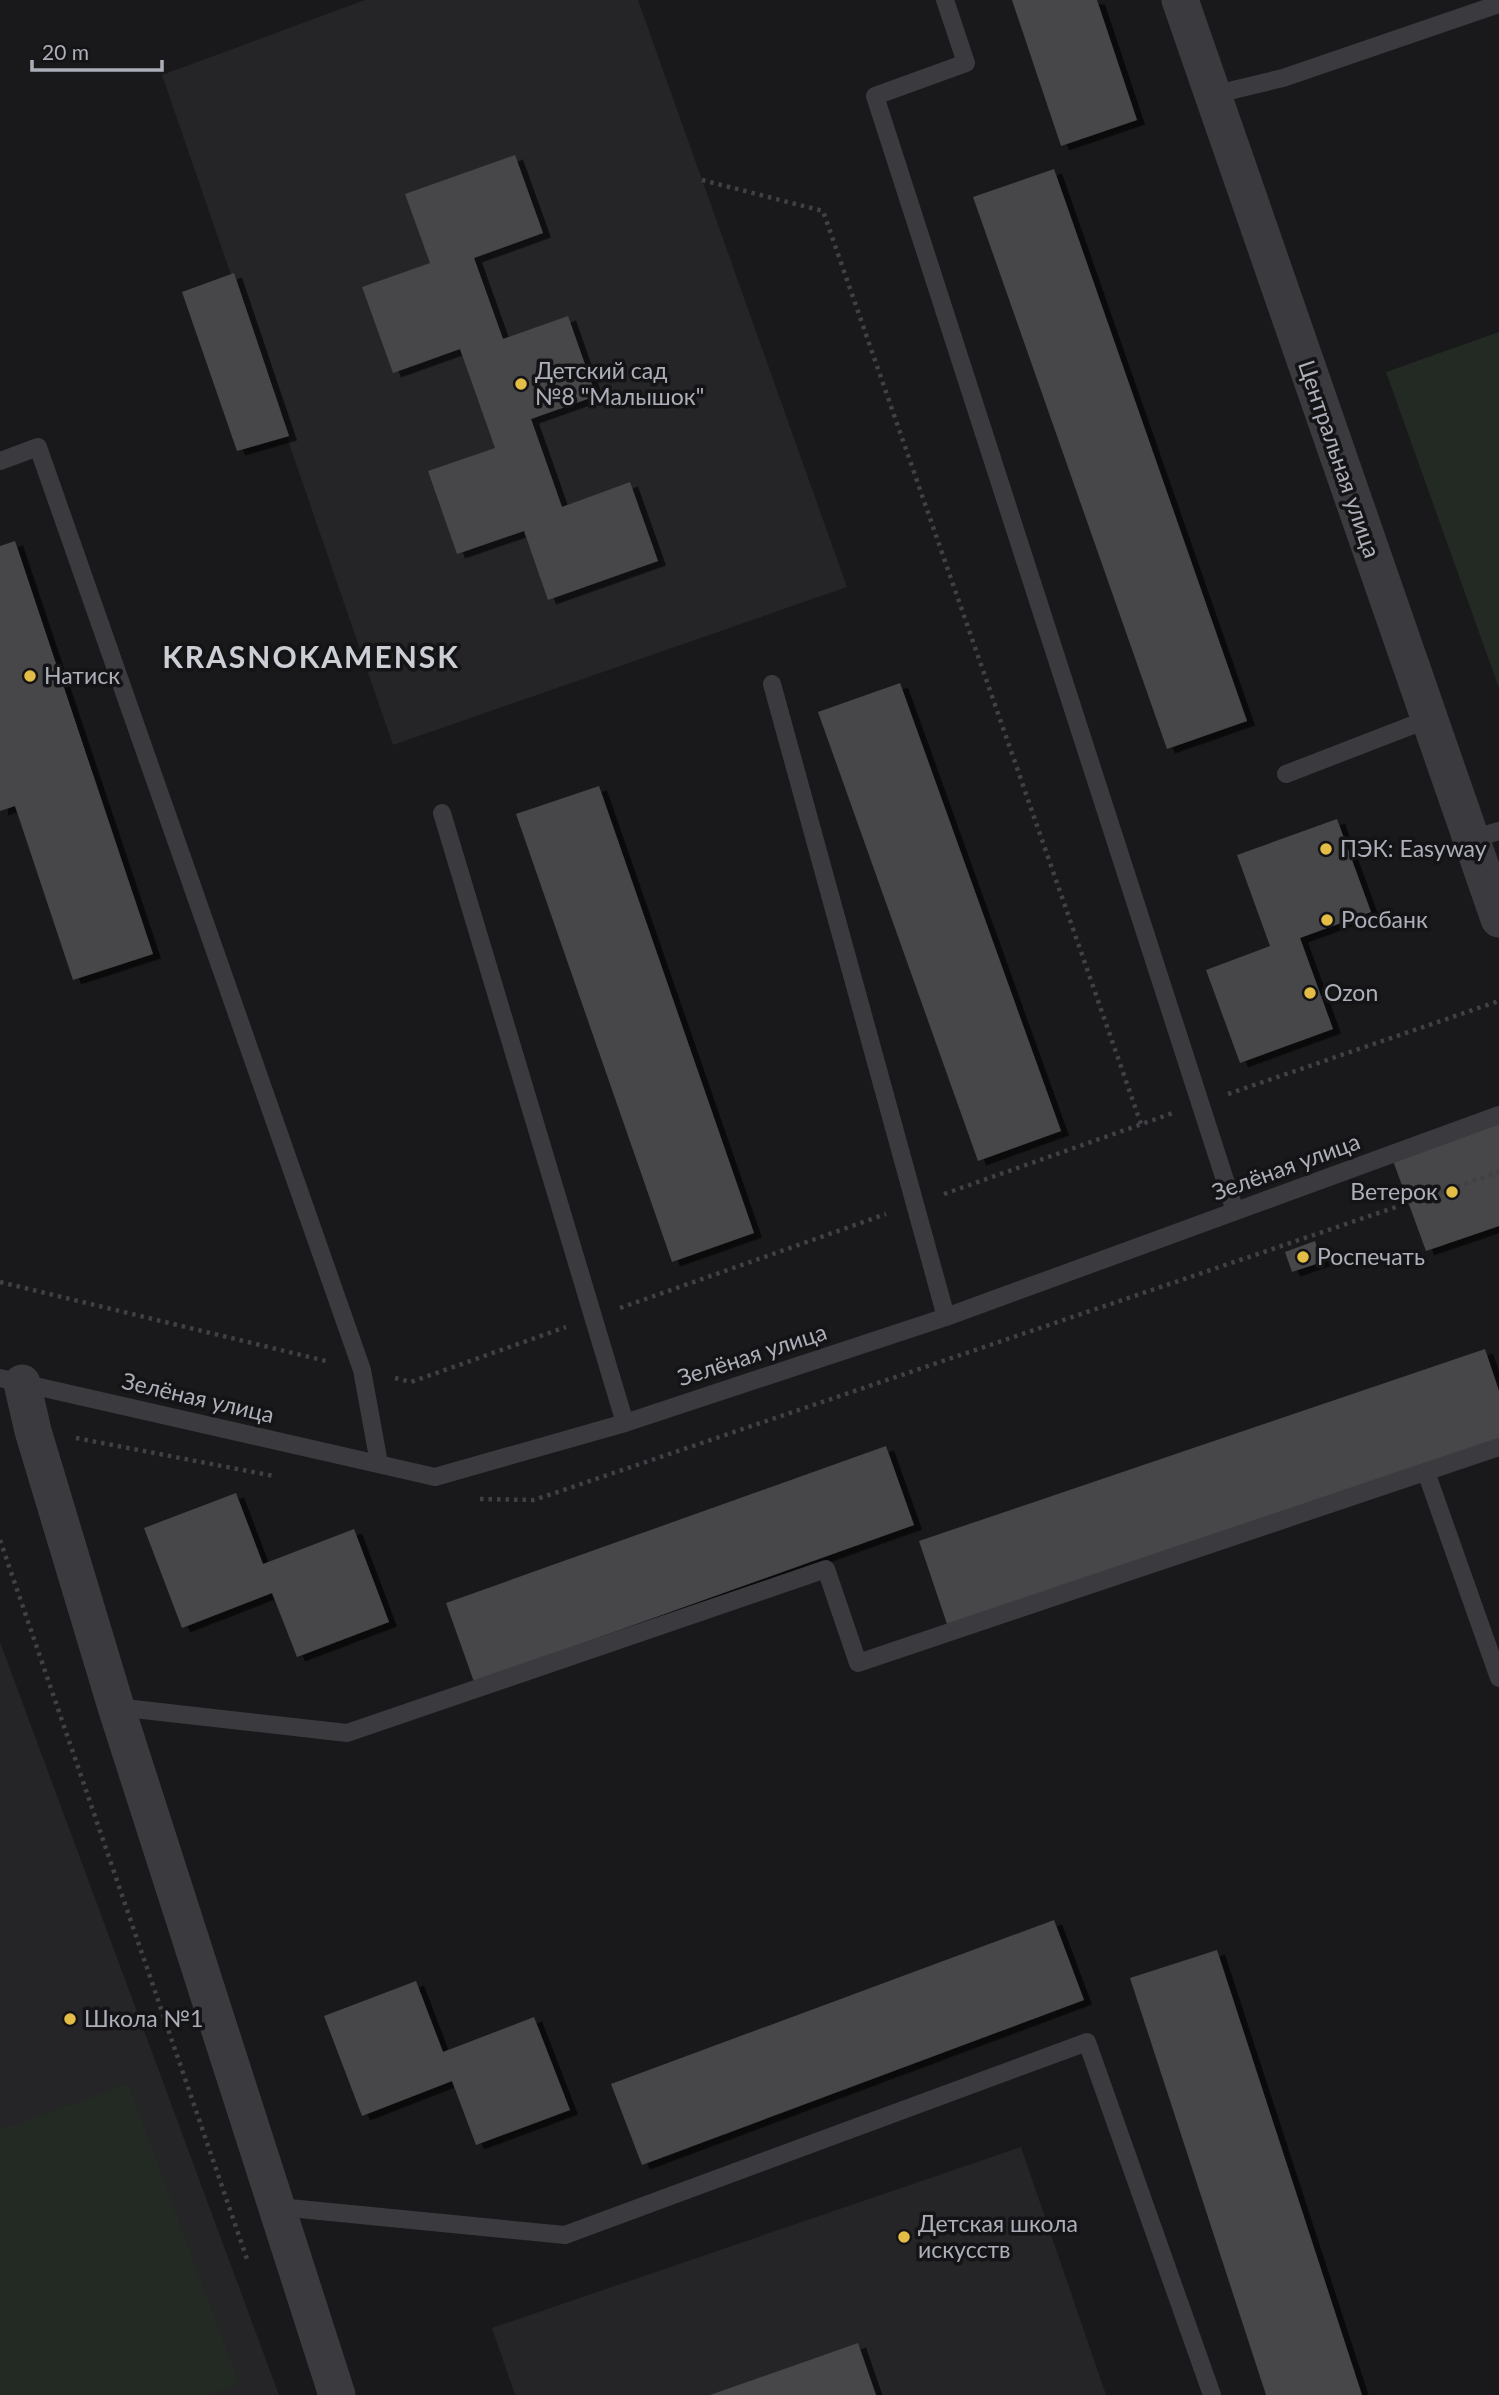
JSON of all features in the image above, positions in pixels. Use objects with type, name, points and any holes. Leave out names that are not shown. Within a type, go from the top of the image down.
[{"type":"street","name":"Центральная улица","points":[[1180,0],[1431,718],[1485,835],[1499,919]]},
{"type":"street","points":[[11,1381],[33,1430],[116,1707],[279,2207],[337,2395]]},
{"type":"lane","points":[[945,0],[966,63],[875,96],[1235,1212]]},
{"type":"lane","points":[[1212,95],[1283,78],[1499,4]]},
{"type":"lane","points":[[0,461],[38,447],[362,1370],[379,1463]]},
{"type":"lane","points":[[772,684],[946,1317]]},
{"type":"lane","points":[[1286,774],[1431,718]]},
{"type":"lane","points":[[442,813],[625,1423]]},
{"type":"lane","name":"Зелёная улица","points":[[11,1381],[435,1476],[625,1423],[946,1317],[1499,1115]]},
{"type":"lane","points":[[116,1707],[347,1733],[826,1569],[858,1663],[1499,1447]]},
{"type":"lane","points":[[1426,1472],[1499,1678]]},
{"type":"lane","points":[[279,2207],[565,2235],[1087,2042],[1212,2395]]},
{"type":"path","points":[[702,180],[823,211],[1141,1124]]},
{"type":"path","points":[[1217,1098],[1499,1001]]},
{"type":"path","points":[[932,1198],[1179,1111]]},
{"type":"path","points":[[620,1308],[893,1212]]},
{"type":"path","points":[[0,1282],[411,1382],[568,1326]]},
{"type":"path","points":[[0,1540],[248,2263]]},
{"type":"shaded area","name":"Детский сад №8 \"Малышок\"","points":[[365,0],[638,0],[847,587],[393,745],[162,75]]},
{"type":"shaded area","points":[[1499,332],[1499,688],[1386,372]]},
{"type":"shaded area","name":"Школа №1","points":[[0,1642],[279,2395],[0,2395]]},
{"type":"shaded area","points":[[128,2084],[239,2384],[209,2395],[0,2395],[0,2130]]},
{"type":"shaded area","name":"Детская школа искусств","points":[[1021,2147],[1106,2395],[515,2395],[492,2328]]},
{"type":"building","points":[[1012,0],[1097,0],[1137,120],[1061,146]]},
{"type":"building","name":"Детский сад №8 \"Малышок\"","points":[[515,155],[543,233],[474,258],[503,339],[568,316],[596,396],[531,419],[562,507],[630,482],[658,561],[548,600],[524,531],[457,554],[428,471],[495,448],[460,349],[393,373],[362,287],[430,263],[405,194]]},
{"type":"building","points":[[1054,169],[1247,721],[1167,749],[973,197]]},
{"type":"building","points":[[234,273],[289,436],[237,451],[182,292]]},
{"type":"building","name":"Натиск","points":[[15,541],[153,954],[73,980],[15,806],[0,811],[0,546]]},
{"type":"building","points":[[900,683],[1061,1131],[978,1161],[818,712]]},
{"type":"building","points":[[599,786],[754,1233],[672,1262],[516,814]]},
{"type":"building","points":[[1337,819],[1371,912],[1300,938],[1333,1029],[1240,1063],[1206,970],[1270,946],[1237,855]]},
{"type":"building","name":"Ветерок","points":[[1499,1124],[1499,1226],[1426,1251],[1392,1158]]},
{"type":"building","name":"Роспечать","points":[[1315,1241],[1322,1262],[1292,1272],[1285,1252]]},
{"type":"building","points":[[1485,1349],[1499,1391],[1499,1444],[949,1630],[919,1541]]},
{"type":"building","points":[[886,1446],[914,1525],[474,1682],[446,1603]]},
{"type":"building","points":[[236,1493],[263,1564],[354,1529],[389,1622],[297,1657],[272,1593],[182,1628],[144,1528]]},
{"type":"building","points":[[1054,1920],[1084,2000],[642,2165],[611,2084]]},
{"type":"building","points":[[1217,1950],[1362,2395],[1266,2395],[1130,1978]]},
{"type":"building","points":[[416,1981],[443,2052],[534,2017],[570,2110],[476,2145],[452,2081],[362,2116],[324,2016]]},
{"type":"building","points":[[858,2343],[876,2395],[710,2395]]},
{"type":"place","name":"Детский сад №8 \"Малышок\"","points":[[521,384]]},
{"type":"place","name":"Натиск","points":[[30,676]]},
{"type":"place","name":"ПЭК: Easyway","points":[[1326,849]]},
{"type":"place","name":"Росбанк","points":[[1327,920]]},
{"type":"place","name":"Ozon","points":[[1310,993]]},
{"type":"place","name":"Ветерок","points":[[1452,1192]]},
{"type":"place","name":"Роспечать","points":[[1303,1257]]},
{"type":"place","name":"Школа №1","points":[[70,2019]]},
{"type":"place","name":"Детская школа искусств","points":[[904,2237]]},
{"type":"district","name":"KRASNOKAMENSK","points":[[311,658]]}]
